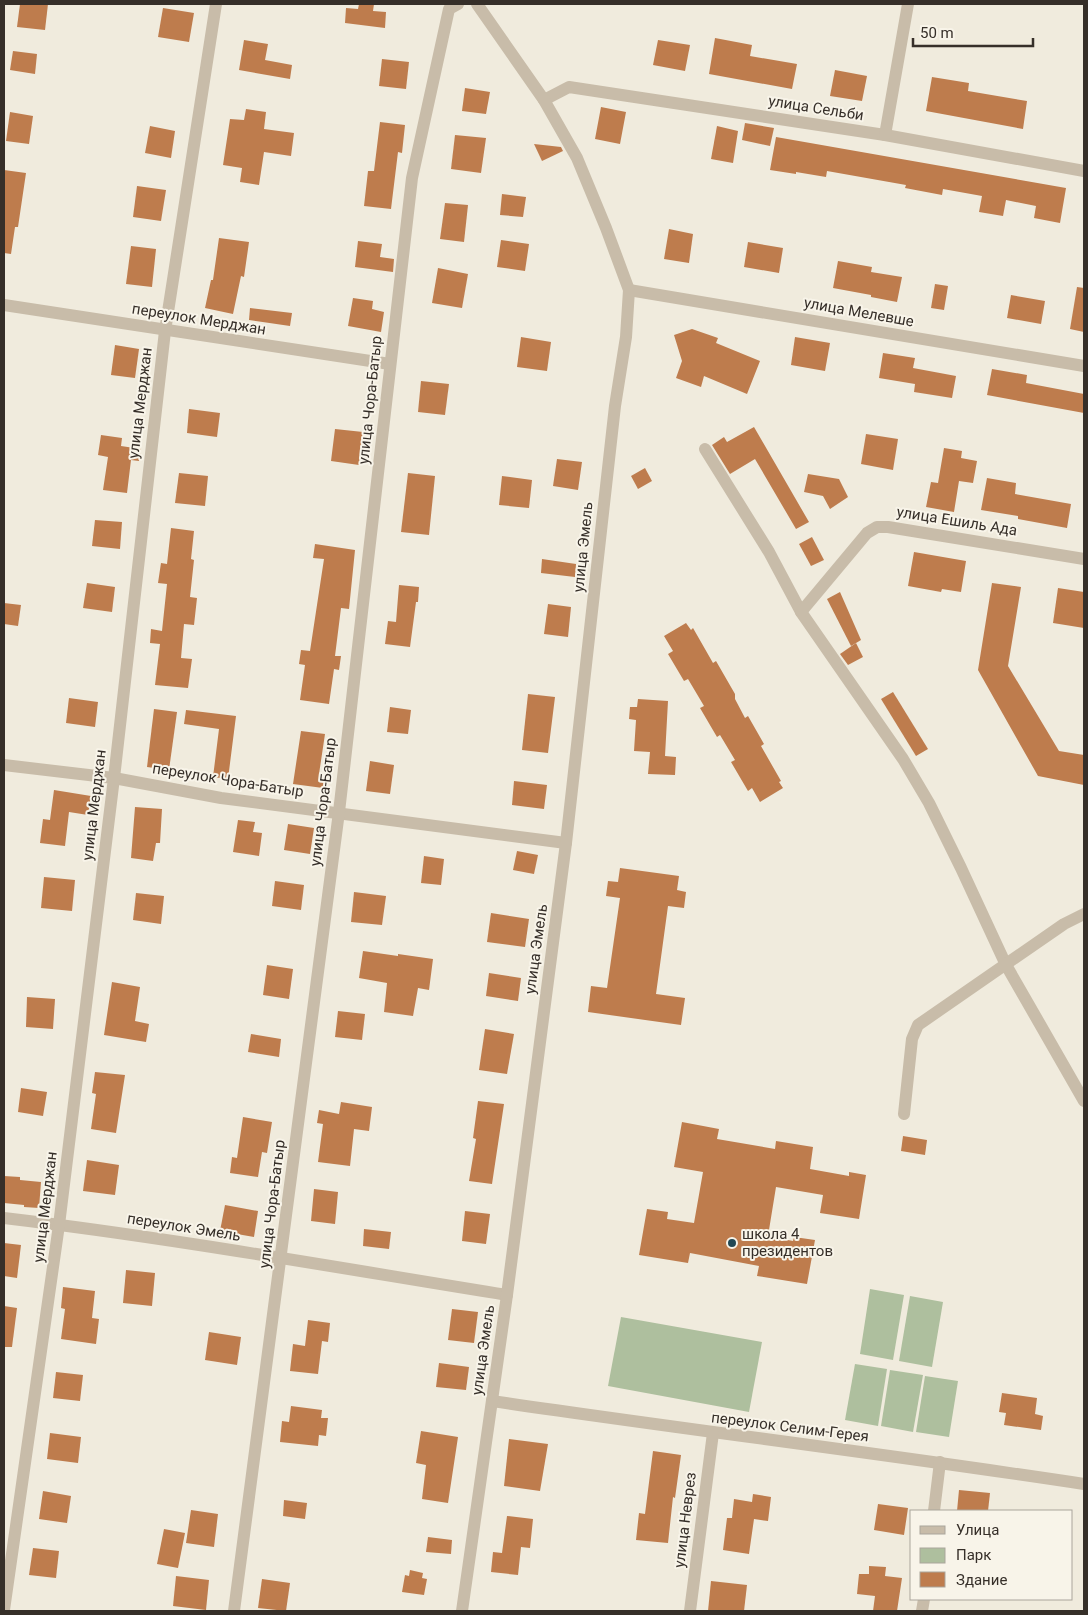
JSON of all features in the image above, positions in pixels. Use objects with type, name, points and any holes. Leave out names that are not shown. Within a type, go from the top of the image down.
[{"type":"street","name":"улица Мерджан","points":[[4,1610],[59,1225],[114,778],[165,331],[216,4]]},
{"type":"street","name":"улица Чора-Батыр","points":[[234,1611],[339,812],[412,178],[448,9],[458,4]]},
{"type":"street","points":[[478,4],[544,100],[577,158],[629,290]]},
{"type":"street","points":[[885,135],[908,4]]},
{"type":"street","name":"улица Сельби","points":[[544,100],[569,87],[885,135],[1084,171]]},
{"type":"street","name":"улица Мелевше","points":[[629,290],[1084,366]]},
{"type":"street","name":"улица Эмель","points":[[462,1611],[507,1295],[566,843],[614,406],[626,337],[629,290]]},
{"type":"street","name":"переулок Мерджан","points":[[4,305],[390,364]]},
{"type":"street","points":[[704,449],[769,552],[801,612],[903,759],[929,802],[1006,965],[1084,1101]]},
{"type":"street","name":"улица Ешиль Ада","points":[[801,612],[867,533],[877,527],[888,527],[1084,559]]},
{"type":"street","name":"переулок Чора-Батыр","points":[[4,765],[114,778],[220,798],[566,843]]},
{"type":"street","points":[[904,1114],[912,1038],[918,1025],[1064,924],[1084,914]]},
{"type":"street","name":"переулок Эмель","points":[[4,1218],[281,1258],[507,1295]]},
{"type":"street","name":"переулок Селим-Герея","points":[[492,1401],[713,1433],[940,1462],[1084,1484]]},
{"type":"street","name":"улица Неврез","points":[[690,1611],[713,1433]]},
{"type":"street","points":[[934,1510],[940,1462]]},
{"type":"green space","points":[[870,1289],[904,1295],[893,1360],[860,1354]]},
{"type":"green space","points":[[910,1296],[943,1302],[932,1367],[899,1361]]},
{"type":"green space","points":[[621,1317],[762,1342],[749,1412],[608,1386]]},
{"type":"green space","points":[[855,1364],[887,1369],[878,1426],[845,1420]]},
{"type":"green space","points":[[890,1370],[923,1375],[913,1432],[881,1426]]},
{"type":"green space","points":[[925,1376],[958,1381],[949,1437],[916,1432]]},
{"type":"building","points":[[20,4],[48,4],[45,30],[17,27]]},
{"type":"building","points":[[359,4],[374,4],[373,11],[386,12],[385,28],[345,23],[346,8],[358,9]]},
{"type":"building","points":[[163,8],[194,13],[189,42],[158,37]]},
{"type":"building","points":[[715,38],[752,45],[750,56],[797,64],[792,89],[709,74]]},
{"type":"building","points":[[244,40],[268,44],[265,60],[292,65],[290,79],[239,70]]},
{"type":"building","points":[[658,40],[690,45],[685,71],[653,65]]},
{"type":"building","points":[[13,51],[37,54],[35,74],[10,70]]},
{"type":"building","points":[[382,59],[409,62],[406,89],[379,86]]},
{"type":"building","points":[[835,70],[867,76],[862,101],[830,96]]},
{"type":"building","points":[[932,77],[969,83],[968,91],[1027,101],[1023,129],[926,111]]},
{"type":"building","points":[[465,88],[490,92],[486,114],[462,111]]},
{"type":"building","points":[[601,107],[626,112],[620,144],[595,139]]},
{"type":"building","points":[[246,109],[266,112],[264,129],[294,133],[291,156],[264,152],[259,185],[240,182],[242,168],[223,165],[230,119],[244,120]]},
{"type":"building","points":[[10,112],[33,116],[29,144],[6,141]]},
{"type":"building","points":[[380,122],[405,125],[402,153],[398,152],[391,209],[364,206],[368,171],[374,171]]},
{"type":"building","points":[[745,123],[774,128],[770,146],[742,140]]},
{"type":"building","points":[[150,126],[175,131],[171,158],[145,153]]},
{"type":"building","points":[[717,126],[738,131],[733,163],[711,159]]},
{"type":"building","points":[[455,135],[486,138],[481,173],[451,169]]},
{"type":"building","points":[[776,137],[1066,188],[1060,223],[1034,218],[1036,206],[1006,200],[1003,216],[979,212],[982,196],[943,189],[942,195],[905,188],[906,185],[827,171],[826,177],[770,170]]},
{"type":"building","points":[[534,144],[561,147],[563,151],[542,161]]},
{"type":"building","points":[[4,170],[26,173],[18,227],[15,227],[11,254],[4,253]]},
{"type":"building","points":[[137,186],[166,190],[161,221],[133,217]]},
{"type":"building","points":[[502,194],[526,197],[523,217],[500,215]]},
{"type":"building","points":[[445,203],[468,205],[464,242],[440,239]]},
{"type":"building","points":[[669,229],[693,234],[689,263],[664,259]]},
{"type":"building","points":[[219,238],[249,242],[244,277],[241,276],[233,314],[205,308],[211,280],[213,280]]},
{"type":"building","points":[[501,240],[529,244],[525,271],[497,267]]},
{"type":"building","points":[[358,241],[382,244],[380,257],[394,259],[393,272],[355,267]]},
{"type":"building","points":[[748,242],[783,248],[779,273],[744,267]]},
{"type":"building","points":[[131,246],[156,249],[152,287],[126,284]]},
{"type":"building","points":[[838,261],[872,267],[871,272],[902,277],[897,302],[833,288]]},
{"type":"building","points":[[438,268],[468,274],[462,308],[432,303]]},
{"type":"building","points":[[935,284],[948,286],[944,310],[931,308]]},
{"type":"building","points":[[1077,287],[1084,288],[1084,332],[1070,329]]},
{"type":"building","points":[[1011,295],[1045,301],[1041,324],[1007,318]]},
{"type":"building","points":[[353,298],[373,301],[372,309],[384,312],[381,332],[348,326]]},
{"type":"building","points":[[250,308],[292,313],[290,326],[249,320]]},
{"type":"building","points":[[692,329],[718,338],[716,343],[760,361],[747,394],[704,376],[701,387],[676,378],[682,361],[674,335]]},
{"type":"building","points":[[521,337],[551,342],[547,371],[517,367]]},
{"type":"building","points":[[795,337],[830,343],[825,371],[791,365]]},
{"type":"building","points":[[115,345],[139,349],[135,378],[111,375]]},
{"type":"building","points":[[883,353],[915,358],[913,368],[956,376],[952,398],[914,392],[915,384],[879,378]]},
{"type":"building","points":[[992,369],[1027,375],[1026,383],[1084,394],[1084,413],[987,395]]},
{"type":"building","points":[[421,381],[449,384],[445,415],[418,412]]},
{"type":"building","points":[[189,409],[220,413],[217,437],[187,433]]},
{"type":"building","points":[[754,427],[809,522],[796,529],[755,459],[730,474],[712,445],[724,437],[727,442]]},
{"type":"building","points":[[335,429],[363,432],[359,465],[331,461]]},
{"type":"building","points":[[866,434],[898,439],[893,470],[861,464]]},
{"type":"building","points":[[101,435],[122,438],[121,446],[141,449],[139,461],[131,460],[127,493],[103,490],[108,457],[98,455]]},
{"type":"building","points":[[944,448],[962,451],[961,458],[977,461],[973,483],[959,481],[954,512],[926,507],[931,482],[938,483]]},
{"type":"building","points":[[557,459],[582,462],[578,490],[553,486]]},
{"type":"building","points":[[645,468],[652,481],[638,489],[631,476]]},
{"type":"building","points":[[179,473],[208,476],[205,506],[175,503]]},
{"type":"building","points":[[408,473],[435,476],[429,535],[401,532]]},
{"type":"building","points":[[808,474],[839,479],[848,497],[830,509],[823,496],[804,492]]},
{"type":"building","points":[[502,476],[532,480],[529,508],[499,505]]},
{"type":"building","points":[[987,478],[1016,483],[1015,494],[1071,504],[1067,528],[1018,519],[1018,516],[981,510]]},
{"type":"building","points":[[95,520],[122,522],[120,549],[92,546]]},
{"type":"building","points":[[171,528],[194,531],[191,559],[194,560],[190,597],[197,598],[194,625],[184,624],[181,658],[192,659],[188,688],[155,685],[160,644],[150,643],[151,629],[162,631],[167,584],[158,583],[161,563],[167,564]]},
{"type":"building","points":[[812,537],[824,560],[811,566],[799,544]]},
{"type":"building","points":[[315,544],[355,550],[349,609],[341,608],[335,656],[341,656],[339,670],[334,669],[329,704],[300,700],[305,665],[299,664],[301,650],[310,651],[324,559],[313,558]]},
{"type":"building","points":[[914,552],[966,561],[961,592],[942,589],[941,592],[908,586]]},
{"type":"building","points":[[542,559],[576,564],[575,577],[541,573]]},
{"type":"building","points":[[87,583],[115,587],[112,612],[83,608]]},
{"type":"building","points":[[992,583],[1021,587],[1008,666],[1059,751],[1084,755],[1084,785],[1038,776],[978,670]]},
{"type":"building","points":[[399,585],[419,587],[410,647],[385,644],[388,621],[396,622]]},
{"type":"building","points":[[1058,588],[1084,592],[1084,628],[1053,623]]},
{"type":"building","points":[[840,592],[861,640],[851,646],[827,599]]},
{"type":"building","points":[[4,603],[21,605],[18,626],[4,624]]},
{"type":"building","points":[[548,604],[571,607],[568,637],[544,634]]},
{"type":"building","points":[[686,623],[691,630],[693,628],[713,663],[716,661],[735,694],[735,699],[745,718],[748,716],[764,744],[761,746],[781,781],[779,782],[783,788],[760,802],[752,788],[748,791],[731,762],[735,760],[720,735],[717,737],[700,708],[704,706],[688,679],[684,681],[668,654],[673,651],[664,636]]},
{"type":"building","points":[[856,643],[863,657],[848,665],[840,654]]},
{"type":"building","points":[[893,692],[928,749],[916,756],[881,699]]},
{"type":"building","points":[[528,694],[555,697],[548,753],[522,750]]},
{"type":"building","points":[[69,698],[98,702],[95,727],[66,723]]},
{"type":"building","points":[[638,699],[668,701],[665,756],[676,757],[675,775],[648,774],[650,752],[634,751],[636,720],[629,719],[630,707],[637,707]]},
{"type":"building","points":[[390,707],[411,710],[408,734],[387,732]]},
{"type":"building","points":[[154,709],[177,712],[169,770],[147,767]]},
{"type":"building","points":[[186,710],[236,716],[228,779],[213,777],[219,729],[184,724]]},
{"type":"building","points":[[301,731],[325,734],[319,774],[325,776],[323,788],[293,784]]},
{"type":"building","points":[[370,761],[394,765],[390,794],[366,791]]},
{"type":"building","points":[[514,781],[547,785],[544,809],[512,805]]},
{"type":"building","points":[[54,790],[91,796],[88,815],[69,812],[65,846],[40,843],[43,819],[50,820]]},
{"type":"building","points":[[135,807],[162,809],[160,843],[156,843],[153,861],[131,858]]},
{"type":"building","points":[[238,820],[255,822],[253,832],[262,833],[259,856],[233,852]]},
{"type":"building","points":[[288,824],[314,828],[310,854],[284,850]]},
{"type":"building","points":[[517,851],[538,855],[534,874],[513,870]]},
{"type":"building","points":[[424,856],[444,859],[441,885],[421,883]]},
{"type":"building","points":[[620,868],[679,876],[677,890],[686,892],[684,908],[668,906],[656,994],[685,998],[681,1025],[588,1012],[591,986],[607,988],[620,898],[606,896],[608,881],[618,882]]},
{"type":"building","points":[[44,877],[75,880],[72,911],[41,908]]},
{"type":"building","points":[[275,881],[304,885],[301,910],[272,906]]},
{"type":"building","points":[[354,892],[386,896],[382,925],[351,922]]},
{"type":"building","points":[[136,893],[164,896],[161,924],[133,920]]},
{"type":"building","points":[[491,913],[529,919],[525,947],[487,942]]},
{"type":"building","points":[[363,951],[433,959],[429,990],[418,988],[413,1016],[384,1012],[387,983],[359,978]]},
{"type":"building","points":[[267,965],[293,969],[289,999],[263,995]]},
{"type":"building","points":[[489,973],[521,978],[518,1001],[486,996]]},
{"type":"building","points":[[112,982],[140,987],[135,1021],[149,1024],[146,1042],[104,1035]]},
{"type":"building","points":[[27,997],[55,999],[53,1029],[26,1027]]},
{"type":"building","points":[[338,1011],[365,1014],[362,1040],[335,1037]]},
{"type":"building","points":[[485,1029],[514,1034],[507,1074],[479,1070]]},
{"type":"building","points":[[251,1034],[281,1039],[279,1057],[248,1052]]},
{"type":"building","points":[[95,1072],[125,1075],[116,1133],[91,1129],[96,1094],[92,1093]]},
{"type":"building","points":[[21,1088],[47,1092],[43,1116],[18,1112]]},
{"type":"building","points":[[478,1101],[504,1104],[492,1184],[469,1181],[476,1139],[473,1138]]},
{"type":"building","points":[[341,1102],[372,1107],[369,1131],[354,1129],[350,1166],[318,1162],[323,1124],[317,1123],[319,1110],[339,1114]]},
{"type":"building","points":[[243,1117],[272,1122],[267,1153],[262,1152],[258,1177],[230,1173],[232,1157],[237,1158]]},
{"type":"building","points":[[682,1122],[719,1129],[717,1139],[775,1149],[776,1141],[813,1147],[810,1169],[849,1176],[849,1172],[866,1175],[859,1219],[820,1213],[823,1195],[776,1187],[768,1236],[793,1241],[794,1237],[815,1240],[807,1284],[757,1276],[759,1266],[690,1253],[688,1263],[639,1255],[647,1209],[668,1212],[667,1219],[694,1223],[703,1172],[674,1167]]},
{"type":"building","points":[[903,1136],[927,1140],[925,1155],[901,1151]]},
{"type":"building","points":[[87,1160],[119,1165],[115,1195],[83,1191]]},
{"type":"building","points":[[4,1176],[20,1177],[20,1180],[41,1182],[39,1208],[4,1203]]},
{"type":"building","points":[[314,1189],[338,1192],[335,1224],[311,1221]]},
{"type":"building","points":[[225,1205],[258,1211],[254,1237],[220,1231]]},
{"type":"building","points":[[465,1211],[490,1214],[486,1244],[462,1241]]},
{"type":"building","points":[[364,1229],[391,1232],[389,1249],[363,1246]]},
{"type":"building","points":[[4,1243],[21,1245],[17,1278],[4,1276]]},
{"type":"building","points":[[126,1270],[155,1273],[152,1306],[123,1303]]},
{"type":"building","points":[[63,1287],[95,1291],[92,1318],[99,1319],[96,1344],[61,1339],[65,1309],[61,1308]]},
{"type":"building","points":[[4,1306],[17,1308],[12,1347],[4,1347]]},
{"type":"building","points":[[452,1309],[478,1312],[474,1343],[448,1340]]},
{"type":"building","points":[[308,1320],[330,1323],[328,1342],[322,1341],[318,1374],[290,1371],[293,1344],[305,1346]]},
{"type":"building","points":[[209,1332],[241,1337],[237,1365],[205,1360]]},
{"type":"building","points":[[439,1363],[469,1367],[466,1390],[436,1387]]},
{"type":"building","points":[[56,1372],[83,1375],[80,1401],[53,1398]]},
{"type":"building","points":[[1002,1393],[1037,1398],[1035,1414],[1043,1416],[1041,1430],[1004,1425],[1006,1413],[999,1412]]},
{"type":"building","points":[[291,1406],[322,1410],[321,1418],[328,1418],[326,1436],[319,1435],[318,1446],[280,1442],[282,1421],[289,1422]]},
{"type":"building","points":[[421,1431],[458,1437],[448,1503],[422,1499],[426,1465],[416,1463]]},
{"type":"building","points":[[50,1433],[81,1437],[78,1463],[47,1459]]},
{"type":"building","points":[[509,1439],[548,1444],[540,1491],[504,1486]]},
{"type":"building","points":[[653,1451],[681,1455],[675,1498],[673,1497],[668,1543],[636,1540],[639,1513],[645,1514]]},
{"type":"building","points":[[959,1490],[990,1493],[988,1510],[957,1510]]},
{"type":"building","points":[[43,1491],[71,1496],[67,1523],[39,1519]]},
{"type":"building","points":[[753,1494],[771,1497],[768,1521],[754,1519],[749,1554],[723,1550],[727,1518],[732,1518],[734,1499],[752,1502]]},
{"type":"building","points":[[284,1500],[307,1503],[305,1519],[283,1516]]},
{"type":"building","points":[[878,1504],[908,1508],[904,1535],[874,1530]]},
{"type":"building","points":[[191,1510],[218,1514],[214,1547],[186,1543]]},
{"type":"building","points":[[507,1516],[533,1519],[530,1548],[521,1547],[518,1575],[491,1572],[493,1552],[502,1553]]},
{"type":"building","points":[[164,1529],[185,1533],[178,1568],[157,1564]]},
{"type":"building","points":[[428,1537],[452,1540],[451,1554],[426,1552]]},
{"type":"building","points":[[33,1548],[59,1551],[56,1578],[29,1575]]},
{"type":"building","points":[[869,1566],[886,1567],[885,1576],[902,1578],[897,1611],[873,1611],[875,1596],[857,1594],[859,1574],[869,1574]]},
{"type":"building","points":[[410,1570],[423,1573],[422,1578],[427,1579],[424,1595],[402,1592],[405,1575],[409,1576]]},
{"type":"building","points":[[176,1576],[209,1580],[206,1610],[173,1606]]},
{"type":"building","points":[[262,1579],[290,1583],[286,1611],[258,1608]]},
{"type":"building","points":[[711,1581],[747,1585],[744,1611],[708,1611]]},
{"type":"place","name":"школа 4 президентов","points":[[732,1243]]}]
